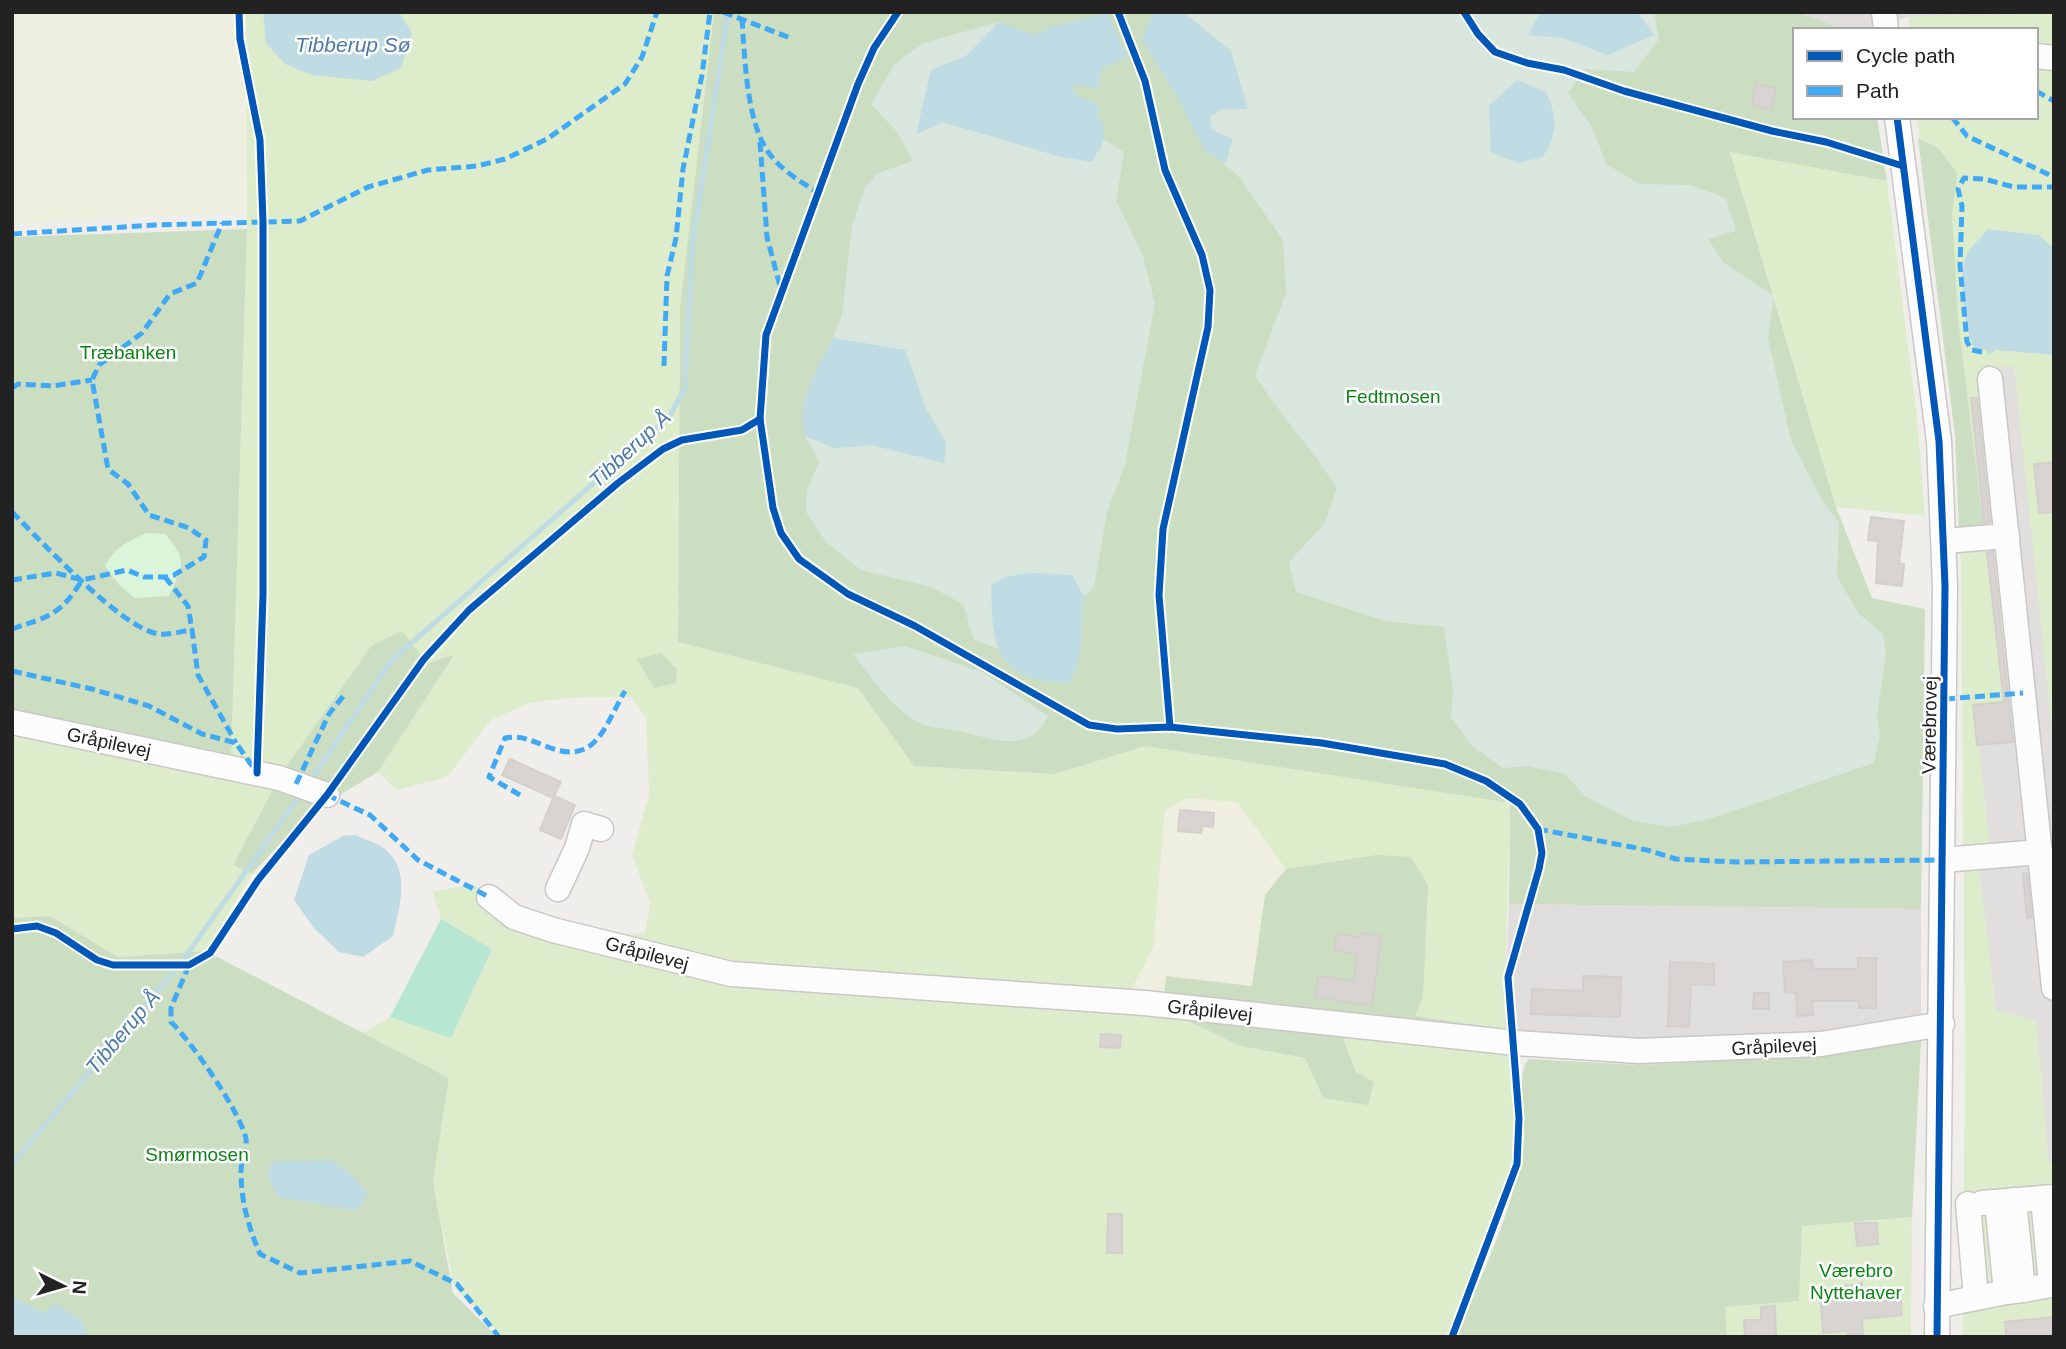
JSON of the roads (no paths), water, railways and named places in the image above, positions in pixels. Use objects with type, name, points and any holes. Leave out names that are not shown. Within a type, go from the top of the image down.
[{"type":"street","name":"Værebrovej","points":[[1897,119],[1939,441],[1944,541],[1945,699],[1937,1337]]},
{"type":"street","points":[[1990,379],[2054,988]]},
{"type":"street","points":[[1944,541],[2007,536]]},
{"type":"street","name":"Gråpilevej","points":[[12,722],[279,778],[327,795]]},
{"type":"street","points":[[558,888],[577,848],[583,824],[601,829]]},
{"type":"street","points":[[1942,860],[2040,852]]},
{"type":"street","name":"Gråpilevej","points":[[489,897],[514,917],[553,930],[633,947],[731,974],[1145,1003],[1516,1043],[1639,1051],[1821,1044],[1942,1024]]},
{"type":"street","points":[[1936,1306],[2051,1285],[2048,1197],[1940,1204]]},
{"type":"street","points":[[2005,1201],[2014,1291]]},
{"type":"street","points":[[1968,1204],[1976,1298]]},
{"type":"water","name":"Tibberup Sø","points":[[263,12],[399,12],[412,33],[401,68],[372,81],[311,75],[285,64],[266,43]]},
{"type":"water","points":[[1153,12],[1183,12],[1231,51],[1248,109],[1222,109],[1210,116],[1212,130],[1232,139],[1226,163],[1206,153],[1176,95],[1142,40]]},
{"type":"water","points":[[1541,12],[1637,12],[1654,35],[1607,55],[1564,38],[1528,35]]},
{"type":"water","points":[[1107,13],[1128,57],[1101,69],[1101,82],[1097,89],[1075,85],[1072,90],[1082,98],[1096,103],[1099,109],[1097,117],[1103,122],[1104,139],[1092,162],[1061,157],[943,122],[916,134],[931,70],[966,56],[999,22],[1035,35],[1051,27]]},
{"type":"water","points":[[1517,80],[1546,92],[1555,125],[1543,157],[1518,163],[1491,152],[1489,106]]},
{"type":"water","points":[[1988,229],[2039,235],[2054,249],[2054,355],[1996,350],[1988,355],[1986,349],[1976,349],[1972,342],[1964,306],[1963,268],[1969,251]]},
{"type":"water","points":[[833,338],[905,350],[926,409],[946,443],[944,463],[871,445],[835,448],[805,436],[803,410],[806,397]]},
{"type":"water","points":[[1031,573],[1072,575],[1084,597],[1080,653],[1068,684],[1025,676],[1012,668],[997,644],[991,585],[1005,577]]},
{"type":"water","points":[[355,835],[385,849],[393,858],[401,879],[400,902],[393,936],[363,957],[339,952],[314,928],[294,900],[309,855],[343,836]]},
{"type":"water","points":[[331,1160],[351,1174],[368,1194],[357,1211],[278,1197],[268,1179],[271,1162]]},
{"type":"water","points":[[12,1296],[43,1313],[55,1303],[81,1320],[89,1337],[12,1337]]},
{"type":"waterway","name":"Tibberup Å","points":[[312,778],[391,661],[670,416],[685,387],[692,248],[728,12]]},
{"type":"waterway","name":"Tibberup Å","points":[[12,1164],[178,967],[301,794]]},
{"type":"park label","name":"Træbanken","points":[[128,352]]},
{"type":"park label","name":"Fedtmosen","points":[[1393,396]]},
{"type":"park label","name":"Smørmosen","points":[[197,1154]]},
{"type":"park label","name":"Værebro Nyttehaver","points":[[1856,1281]]}]
